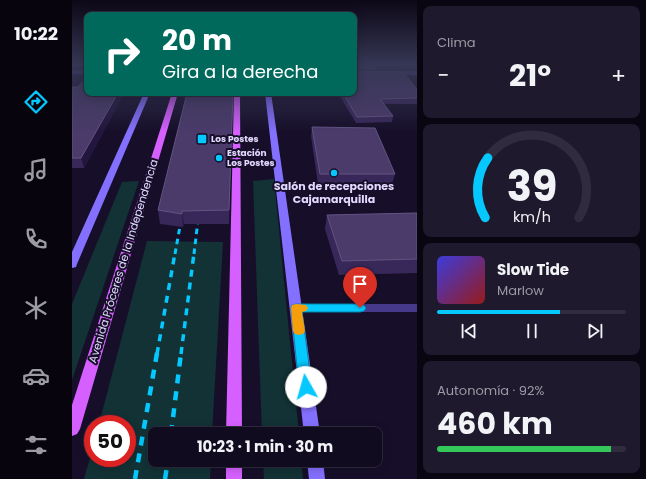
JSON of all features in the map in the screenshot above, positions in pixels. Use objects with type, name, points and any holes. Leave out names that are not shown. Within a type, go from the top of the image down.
[{"type":"main road","points":[[72,264],[146,96]]},
{"type":"main road","name":"Avenida Próceres de la Independencia","points":[[72,429],[174,96]]},
{"type":"main road","points":[[234,427],[237,96]]},
{"type":"main road","points":[[268,96],[311,427]]},
{"type":"main road","points":[[234,467],[234,479]]},
{"type":"main road","points":[[316,467],[317,479]]},
{"type":"street","points":[[296,308],[417,308]]},
{"type":"green space","points":[[274,179],[298,427],[262,427],[253,181]]},
{"type":"green space","points":[[139,181],[72,380],[72,304],[122,182]]},
{"type":"green space","points":[[147,241],[223,242],[212,427],[148,427],[148,467],[211,467],[210,479],[84,479],[87,467],[136,467],[136,415],[101,415]]},
{"type":"green space","points":[[263,467],[302,467],[303,479],[264,479]]},
{"type":"building","points":[[72,87],[84,87],[84,96],[116,96],[81,158],[72,158]]},
{"type":"building","points":[[357,87],[416,87],[417,89],[417,98],[380,99],[393,116],[357,117],[345,96],[357,96]]},
{"type":"building","points":[[186,96],[233,96],[229,210],[182,211],[182,214],[158,210]]},
{"type":"building","points":[[312,127],[375,128],[395,174],[320,174]]},
{"type":"building","points":[[417,213],[417,259],[342,261],[327,215]]},
{"type":"railway","points":[[194,254],[199,212]]},
{"type":"railway","points":[[175,254],[182,215]]},
{"type":"railway","points":[[157,354],[175,253]]},
{"type":"railway","points":[[181,354],[194,253]]},
{"type":"railway","points":[[135,479],[157,353]]},
{"type":"railway","points":[[172,427],[181,353]]},
{"type":"railway","points":[[165,479],[167,467]]},
{"type":"slow traffic","points":[[299,331],[296,308],[302,308]]},
{"type":"place","name":"Los Postes","points":[[202,139]]},
{"type":"place","name":"Estación Los Postes","points":[[219,158]]},
{"type":"place","name":"Salón de recepciones Cajamarquilla","points":[[334,173]]},
{"type":"route","points":[[306,387],[296,308],[360,308]]}]
